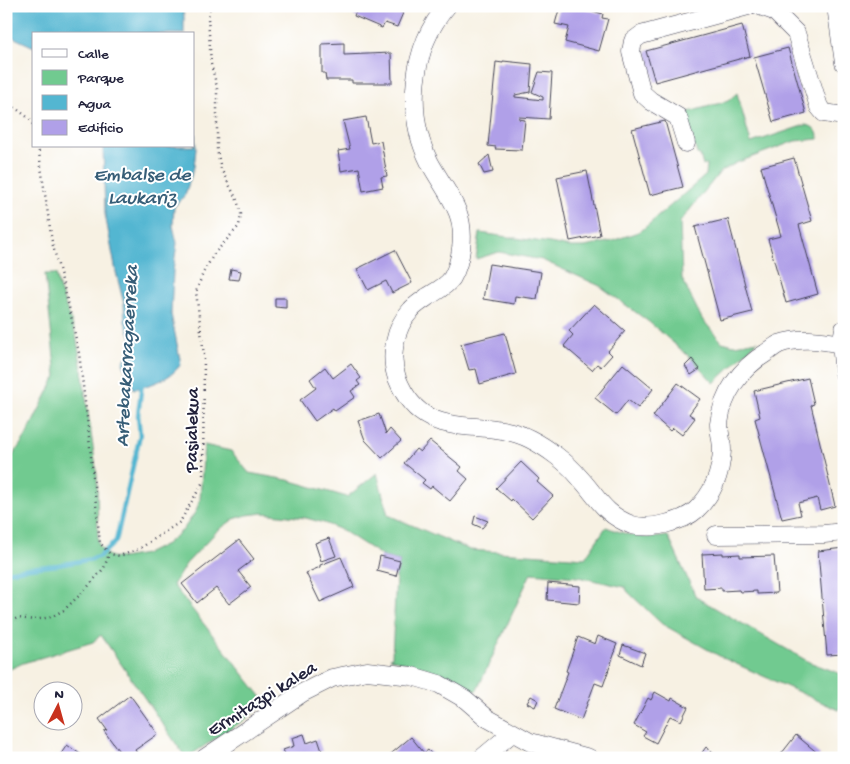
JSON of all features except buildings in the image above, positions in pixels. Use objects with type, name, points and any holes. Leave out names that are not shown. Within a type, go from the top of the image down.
[{"type":"street","points":[[447,6],[439,15],[424,43],[416,78],[415,107],[422,143],[429,162],[451,198],[459,216],[462,248],[451,280],[412,309],[399,327],[394,361],[396,376],[416,409],[433,419],[459,427],[514,432],[531,439],[580,477],[611,514],[628,523],[643,527],[671,523],[686,516],[694,512],[709,496],[718,476],[722,449],[719,426],[722,406],[735,380],[753,360],[779,344],[842,337],[844,373]]},
{"type":"street","points":[[686,142],[678,117],[651,101],[642,93],[631,52],[633,41],[641,35],[748,6]]},
{"type":"street","points":[[760,6],[774,11],[796,34],[824,113],[844,116]]},
{"type":"street","points":[[836,6],[844,64]]},
{"type":"street","points":[[716,536],[844,532]]},
{"type":"street","name":"Ermitazpi kalea","points":[[205,758],[302,693],[332,678],[367,671],[412,676],[439,684],[465,698],[487,718],[530,742],[589,758]]},
{"type":"street","points":[[482,758],[512,733]]},
{"type":"path","name":"Pasialekua","points":[[110,554],[120,556],[139,549],[180,522],[203,482],[204,355],[196,292],[203,273],[214,254],[239,226],[241,214],[221,169],[218,150],[217,87],[211,64],[208,18],[210,6]]},
{"type":"path","points":[[6,101],[32,123]]},
{"type":"path","points":[[6,623],[18,618],[34,620],[51,617],[64,610],[104,568],[110,554],[100,543],[78,353],[69,307],[52,242],[38,148]]},
{"type":"green space","points":[[737,93],[751,143],[805,125],[815,129],[819,139],[795,141],[736,163],[720,172],[680,222],[682,279],[702,319],[722,342],[734,345],[758,341],[714,383],[692,359],[649,322],[600,286],[542,260],[499,252],[476,259],[480,233],[570,247],[585,247],[612,241],[641,231],[706,175],[707,164],[703,166],[700,155],[697,154],[685,113],[728,101]]},
{"type":"green space","points":[[45,274],[56,274],[76,335],[97,475],[98,543],[104,553],[111,557],[121,558],[146,554],[166,544],[183,530],[196,511],[200,500],[204,445],[231,451],[249,473],[288,480],[347,497],[377,473],[388,515],[470,550],[585,558],[606,527],[636,536],[668,536],[696,597],[809,662],[844,675],[844,699],[839,710],[723,658],[662,624],[625,587],[578,577],[531,573],[477,690],[474,691],[434,671],[390,658],[392,657],[396,576],[400,561],[384,557],[342,530],[324,523],[306,518],[263,513],[234,519],[217,531],[186,564],[173,585],[265,703],[244,720],[186,758],[101,635],[93,642],[23,663],[6,671],[6,466],[26,436],[56,376]]},
{"type":"water","points":[[6,6],[182,6],[184,16],[184,32],[32,32],[32,46],[6,34]]},
{"type":"water","name":"Embalse de Laukariz","points":[[195,130],[196,149],[194,167],[185,195],[174,207],[173,226],[177,243],[173,271],[171,314],[181,364],[172,374],[154,383],[134,389],[123,363],[132,346],[131,337],[125,322],[124,304],[105,214],[103,148],[195,148]]},
{"type":"waterway","name":"Artebakarragaerreka","points":[[6,572],[92,559],[100,556],[116,541],[140,435],[138,415],[142,383]]}]
